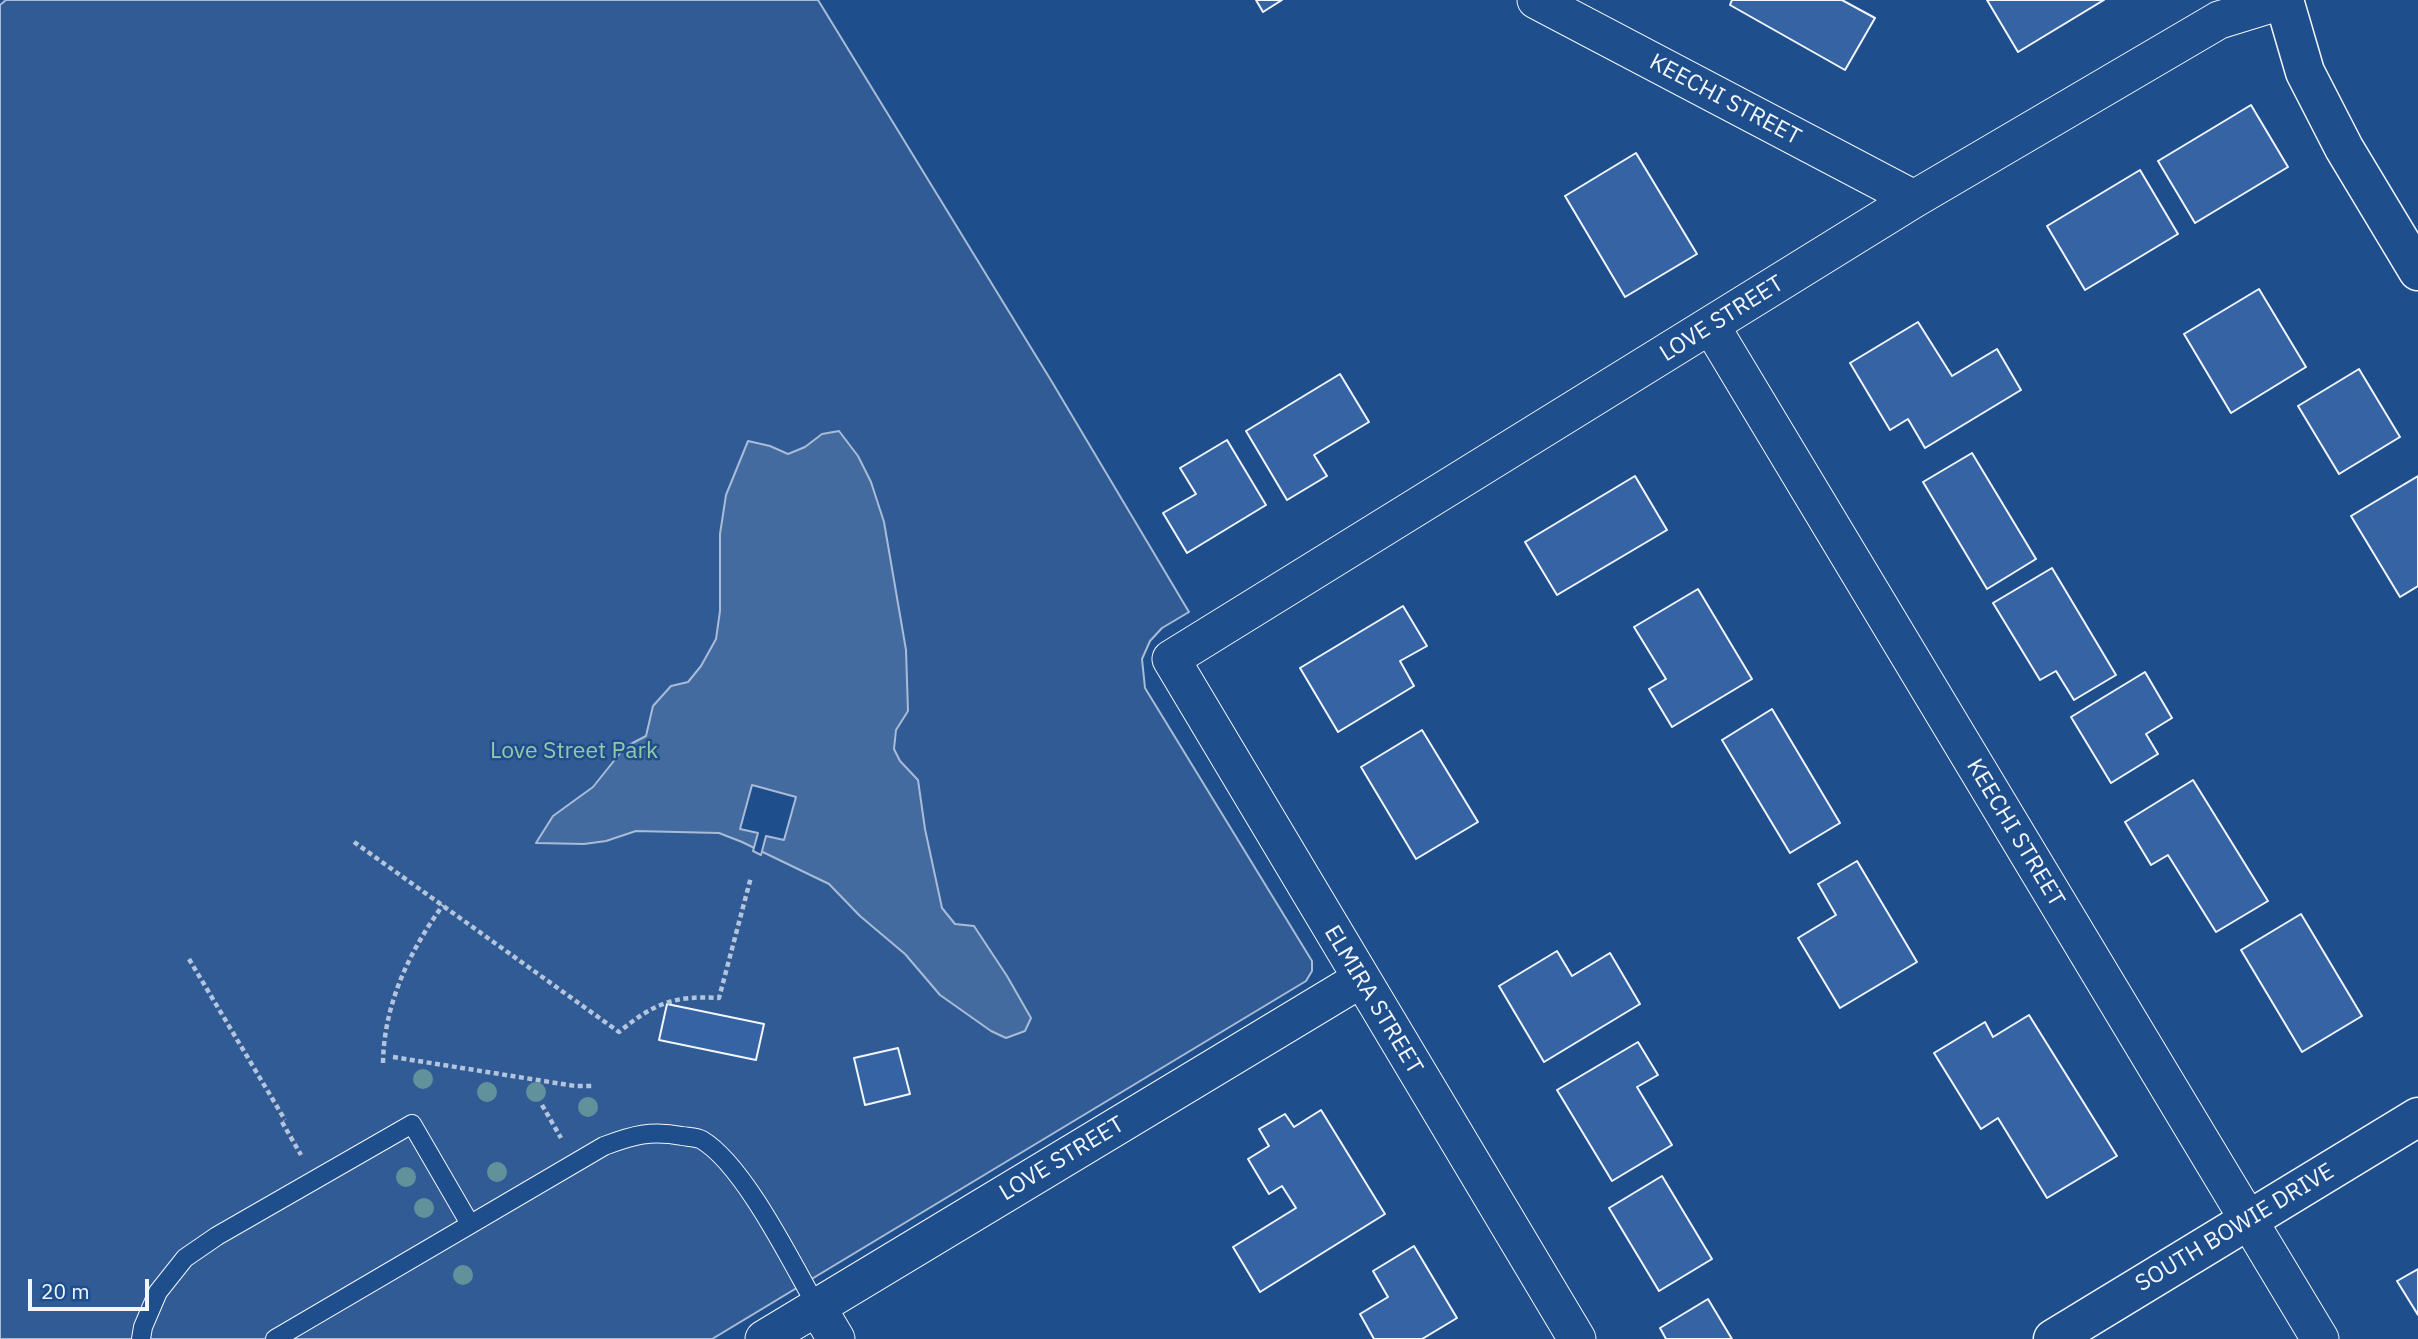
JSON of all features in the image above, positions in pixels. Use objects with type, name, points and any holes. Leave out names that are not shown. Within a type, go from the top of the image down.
[{"type":"street","name":"KEECHI STREET","points":[[1536,0],[1914,199]]},
{"type":"street","name":"LOVE STREET","points":[[1171,659],[1914,199],[2218,20],[2284,0]]},
{"type":"street","points":[[2284,0],[2305,72],[2344,148],[2418,271]]},
{"type":"street","name":"KEECHI STREET","points":[[1711,326],[2320,1339]]},
{"type":"street","name":"ELMIRA STREET","points":[[1171,659],[1577,1339]]},
{"type":"street","name":"LOVE STREET","points":[[764,1339],[1361,979]]},
{"type":"street","name":"SOUTH BOWIE DRIVE","points":[[2053,1339],[2418,1117]]},
{"type":"street","points":[[817,1307],[836,1339]]},
{"type":"lane","points":[[141,1339],[143,1327],[158,1292],[184,1258],[217,1236],[412,1124],[470,1224]]},
{"type":"lane","points":[[275,1339],[604,1146],[632,1135],[661,1132],[701,1139],[725,1159],[746,1186],[817,1307]]},
{"type":"path","points":[[354,842],[619,1032],[638,1016],[663,1003],[691,997],[719,998],[751,877]]},
{"type":"path","points":[[383,1062],[386,1025],[396,990],[419,939],[443,905]]},
{"type":"path","points":[[189,959],[316,1180]]},
{"type":"path","points":[[393,1057],[575,1086],[593,1086]]},
{"type":"path","points":[[542,1105],[575,1163]]},
{"type":"shaded area","name":"Love Street Park","points":[[6,0],[818,0],[1189,612],[1162,628],[1150,641],[1142,659],[1145,688],[1312,961],[1312,971],[1306,981],[712,1339],[0,1339],[0,5]]},
{"type":"shaded area","points":[[839,431],[858,456],[871,482],[884,522],[906,650],[908,711],[896,730],[894,749],[900,761],[918,780],[925,829],[942,908],[955,924],[974,926],[1031,1018],[1025,1031],[1006,1038],[991,1031],[940,995],[905,954],[860,916],[829,884],[742,842],[719,833],[636,831],[606,841],[584,844],[536,843],[553,816],[593,787],[625,747],[646,736],[653,706],[671,686],[688,682],[701,666],[716,639],[720,611],[720,534],[726,495],[748,441],[788,454],[805,447],[822,434]]},
{"type":"pier","points":[[752,785],[796,797],[784,840],[766,836],[761,855],[753,851],[758,833],[740,829]]},
{"type":"building","points":[[1256,0],[1282,0],[1263,12]]},
{"type":"building","points":[[1732,0],[1842,0],[1875,18],[1845,70],[1730,5]]},
{"type":"building","points":[[1987,0],[2104,0],[2018,52]]},
{"type":"building","points":[[2251,105],[2288,167],[2195,223],[2158,161]]},
{"type":"building","points":[[1636,153],[1697,254],[1625,297],[1565,196]]},
{"type":"building","points":[[2140,170],[2178,234],[2085,290],[2047,226]]},
{"type":"building","points":[[2259,289],[2306,367],[2231,413],[2184,334]]},
{"type":"building","points":[[1918,322],[1952,376],[1997,349],[2021,390],[1925,448],[1908,419],[1890,430],[1850,363]]},
{"type":"building","points":[[2359,369],[2400,437],[2339,474],[2298,406]]},
{"type":"building","points":[[1340,374],[1369,422],[1314,455],[1327,476],[1287,500],[1246,431]]},
{"type":"building","points":[[1227,440],[1266,505],[1187,553],[1163,513],[1196,494],[1180,468]]},
{"type":"building","points":[[1972,453],[2036,559],[1987,589],[1923,482]]},
{"type":"building","points":[[1635,476],[1667,530],[1557,595],[1525,542]]},
{"type":"building","points":[[2418,476],[2418,586],[2400,597],[2351,516]]},
{"type":"building","points":[[2052,568],[2116,675],[2074,700],[2056,671],[2040,680],[1993,603]]},
{"type":"building","points":[[1698,589],[1752,679],[1672,727],[1649,689],[1666,679],[1634,627]]},
{"type":"building","points":[[1403,606],[1427,646],[1400,661],[1414,686],[1338,732],[1300,668]]},
{"type":"building","points":[[2145,672],[2172,718],[2146,734],[2158,754],[2111,783],[2071,717]]},
{"type":"building","points":[[1772,709],[1840,823],[1790,853],[1722,740]]},
{"type":"building","points":[[1422,730],[1478,822],[1416,859],[1361,767]]},
{"type":"building","points":[[2193,780],[2268,901],[2216,932],[2168,855],[2151,865],[2125,822]]},
{"type":"building","points":[[1857,861],[1917,962],[1840,1008],[1798,938],[1836,915],[1818,884]]},
{"type":"building","points":[[2301,914],[2362,1016],[2302,1052],[2241,950]]},
{"type":"building","points":[[1557,951],[1572,976],[1610,953],[1640,1004],[1544,1062],[1499,986]]},
{"type":"building","points":[[667,1004],[764,1024],[756,1060],[659,1040]]},
{"type":"building","points":[[2029,1015],[2117,1156],[2047,1198],[1998,1118],[1981,1129],[1934,1053],[1985,1022],[1993,1037]]},
{"type":"building","points":[[1638,1042],[1658,1075],[1637,1087],[1672,1145],[1612,1181],[1557,1090]]},
{"type":"building","points":[[898,1048],[910,1094],[865,1105],[854,1058]]},
{"type":"building","points":[[1321,1110],[1385,1214],[1260,1292],[1233,1247],[1296,1208],[1282,1186],[1269,1194],[1248,1159],[1269,1146],[1259,1129],[1285,1114],[1294,1127]]},
{"type":"building","points":[[1662,1176],[1712,1259],[1659,1291],[1609,1208]]},
{"type":"building","points":[[1414,1246],[1457,1318],[1422,1339],[1374,1339],[1360,1314],[1388,1297],[1373,1271]]},
{"type":"building","points":[[2418,1269],[2418,1315],[2397,1281]]},
{"type":"building","points":[[1708,1299],[1732,1339],[1666,1339],[1660,1328]]}]
